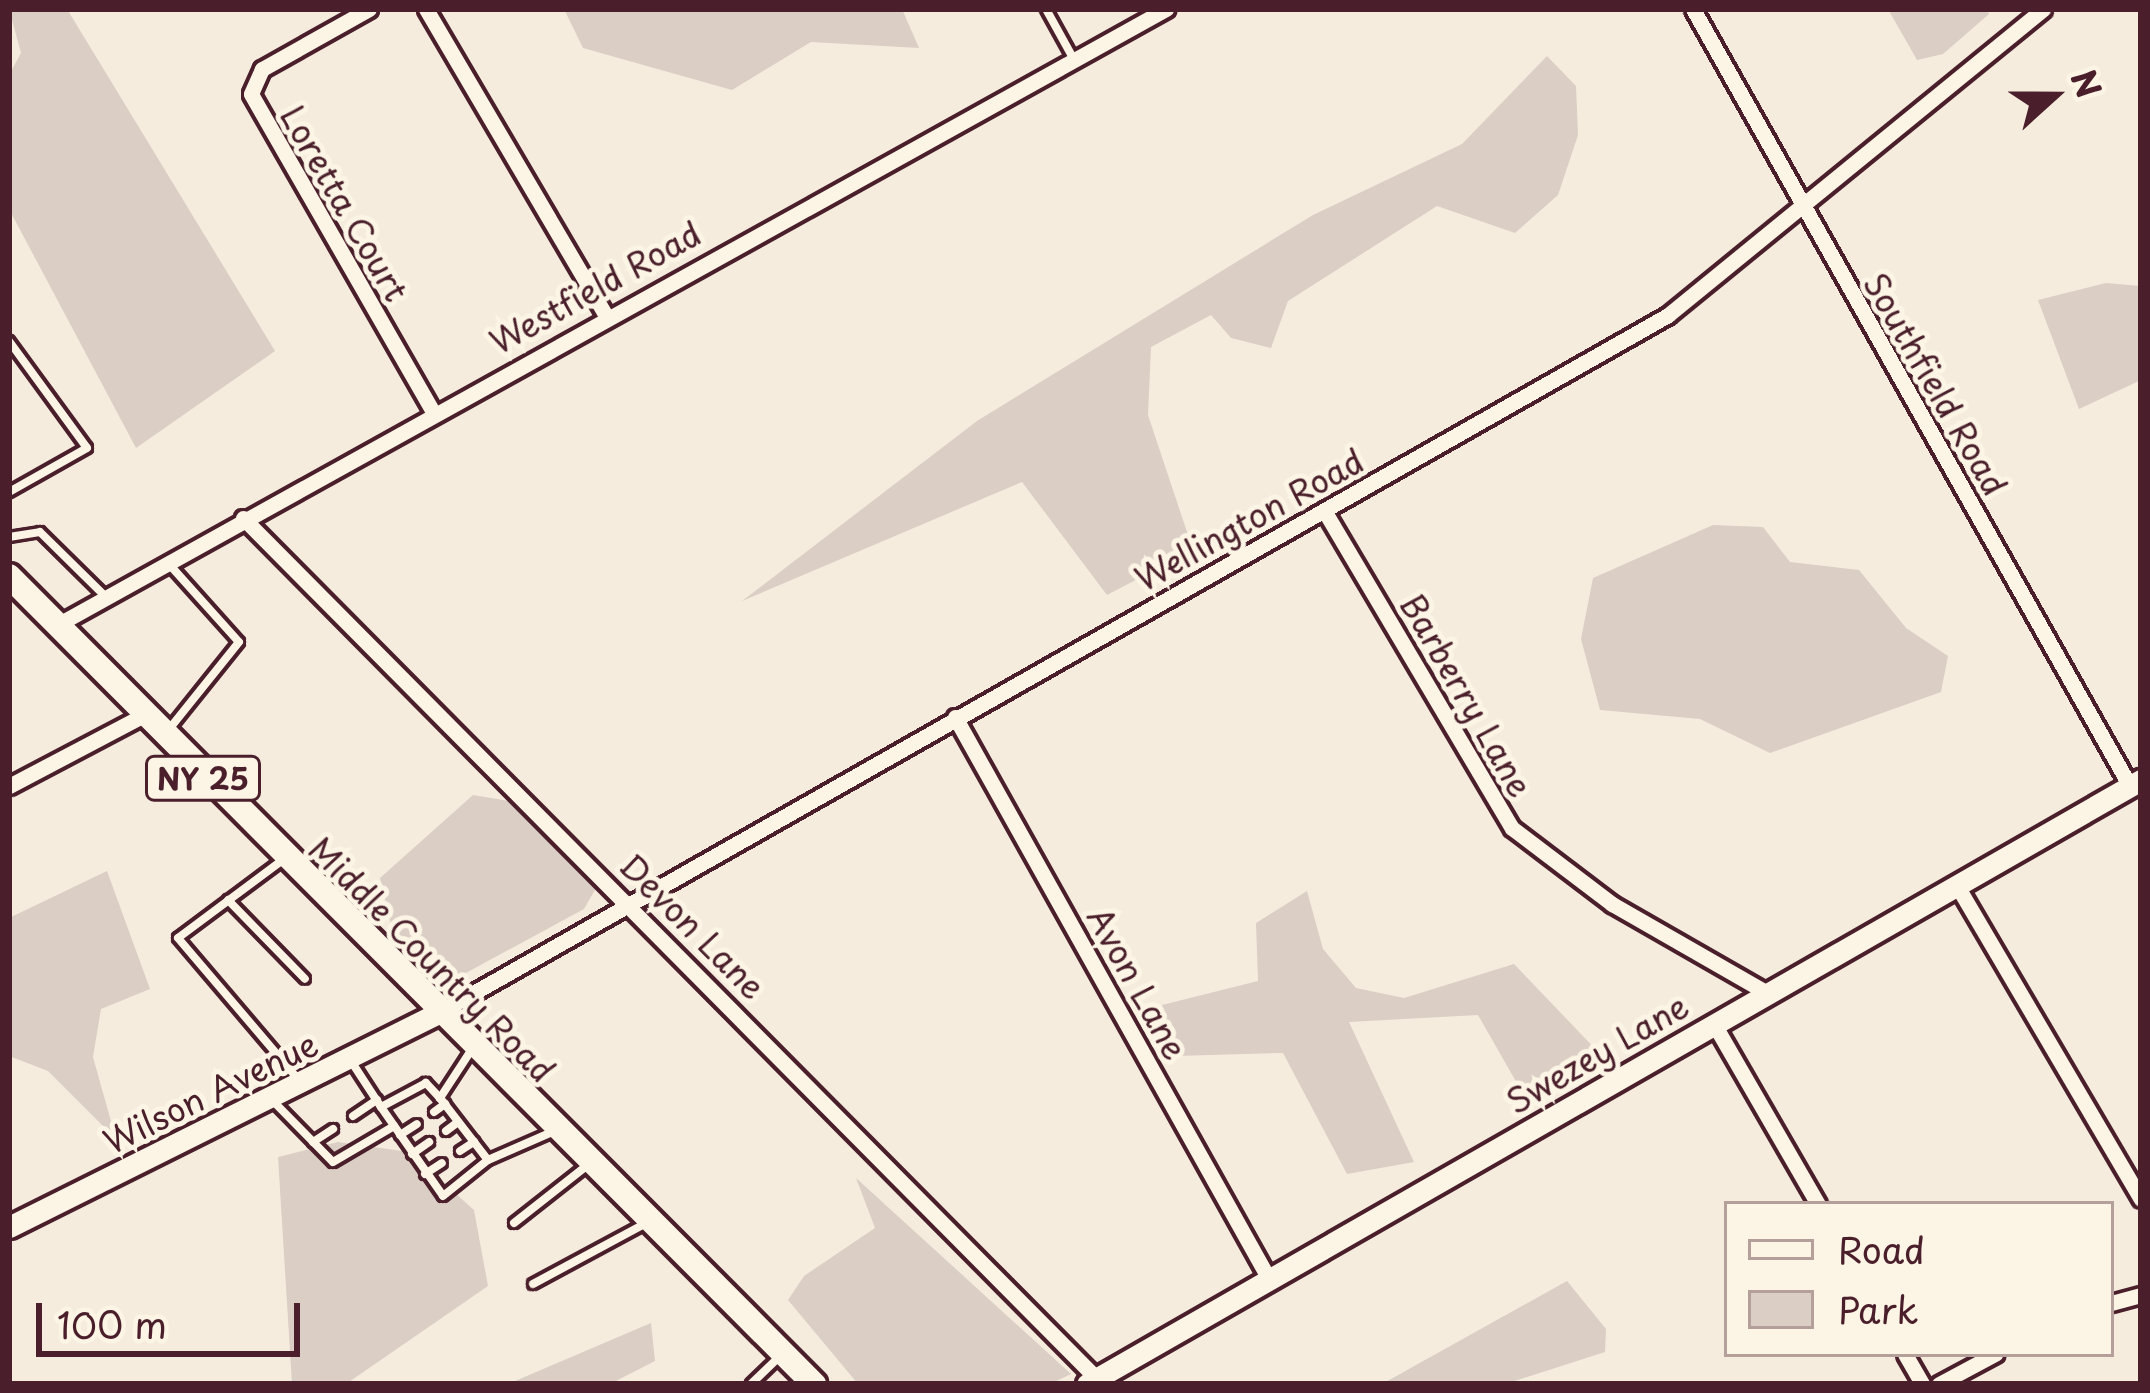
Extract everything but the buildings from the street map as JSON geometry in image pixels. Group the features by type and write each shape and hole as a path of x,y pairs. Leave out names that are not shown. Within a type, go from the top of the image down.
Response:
{"main road":[{"name":"Middle Country Road","path":"9,576 142,716 814,1384"}],"street":[{"name":"Loretta Court","path":"369,9 262,69 251,94 432,410"},
{"path":"426,9 606,316"},
{"name":"Westfield Road","path":"57,626 432,410 1166,9"},
{"name":"Southfield Road","path":"1693,9 1801,208 2135,783"},
{"name":"Wellington Road","path":"438,1013 625,901 1668,315 2043,9"},
{"name":"Barberry Lane","path":"1324,512 1513,828 1612,904 1769,994"},
{"name":"Devon Lane","path":"243,518 625,901 1092,1382"},
{"path":"9,786 142,716"},
{"name":"Avon Lane","path":"955,717 1269,1279"},
{"name":"Swezey Lane","path":"1092,1382 2135,783"},
{"path":"1956,884 2141,1199"},
{"name":"Wilson Avenue","path":"9,1227 272,1100 438,1013"},
{"path":"1714,1024 1816,1201"},
{"path":"1907,1357 1922,1384"},
{"path":"1939,1384 1989,1357"}],"lane":[{"path":"1046,9 1074,60"},
{"path":"9,340 87,448 9,493"},
{"path":"9,537 40,532 106,597"},
{"path":"162,736 239,642 167,562"},
{"path":"285,859 178,938 302,1084"},
{"path":"228,900 305,979"},
{"path":"434,1112 473,1048"},
{"path":"351,1060 443,1196 488,1160 556,1130"},
{"path":"353,1116 426,1083 488,1160"},
{"path":"272,1100 333,1162 394,1126"},
{"path":"446,1131 458,1122"},
{"path":"400,1136 417,1124"},
{"path":"313,1142 333,1129"},
{"path":"412,1154 429,1142"},
{"path":"460,1151 474,1142"},
{"path":"425,1174 442,1162"},
{"path":"514,1223 590,1163"},
{"path":"533,1284 649,1221"},
{"path":"751,1384 783,1353"}],"green space":[{"path":"9,9 67,9 275,351 136,448 9,209 9,75 21,53"},
{"path":"564,9 902,9 919,48 811,42 732,90 583,48"},
{"path":"1888,9 1987,9 1989,14 1943,54 1917,60"},
{"path":"1547,56 1576,86 1578,135 1558,195 1515,233 1437,206 1288,301 1271,348 1231,338 1211,315 1151,347 1148,415 1193,550 1107,595 1022,482 742,601 977,421 1313,215 1462,144"},
{"path":"2106,283 2141,286 2141,380 2079,409 2038,300"},
{"path":"1713,525 1763,527 1790,562 1859,570 1906,628 1948,656 1941,692 1770,753 1700,719 1600,710 1581,639 1593,578"},
{"path":"473,795 509,801 596,888 584,909 453,980 431,977 392,929 380,878"},
{"path":"107,871 150,989 101,1009 93,1057 116,1139 48,1071 9,1056 9,918"},
{"path":"1307,891 1323,949 1356,988 1404,998 1514,964 1603,1057 1522,1092 1478,1015 1349,1022 1414,1162 1347,1174 1283,1053 1176,1056 1162,1005 1258,981 1256,923"},
{"path":"338,1142 409,1152 474,1210 488,1286 346,1384 292,1384 278,1157"},
{"path":"856,1178 1071,1374 1050,1384 858,1384 788,1300 804,1276 875,1228"},
{"path":"1567,1281 1606,1329 1605,1352 1505,1384 1382,1384"},
{"path":"651,1323 655,1361 610,1384 508,1384"}]}
